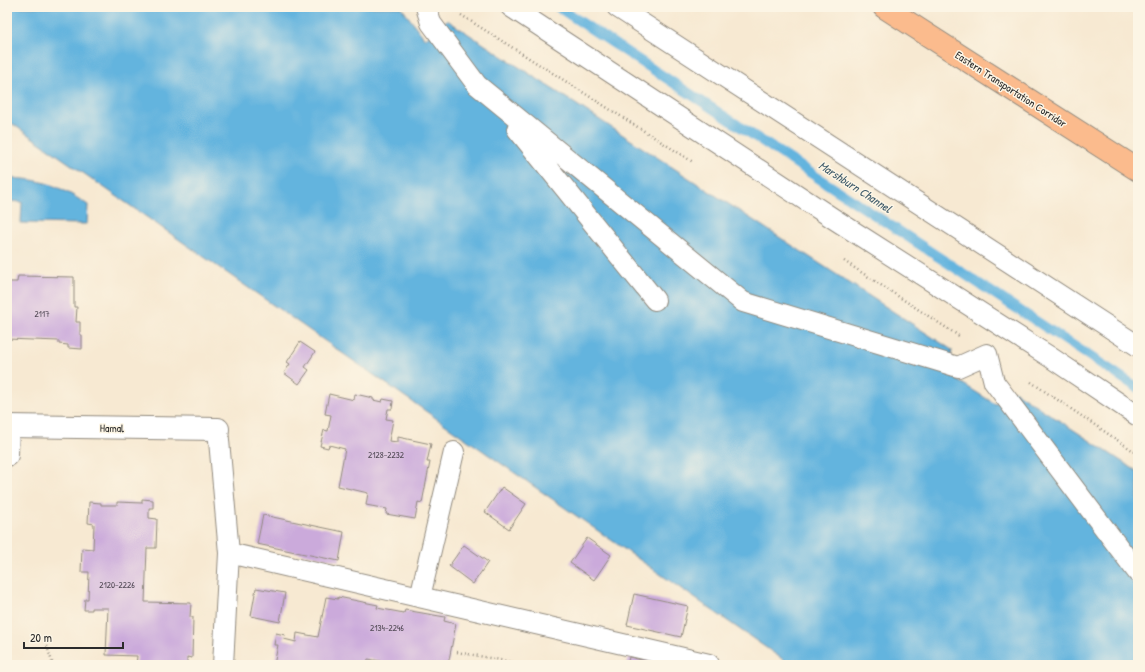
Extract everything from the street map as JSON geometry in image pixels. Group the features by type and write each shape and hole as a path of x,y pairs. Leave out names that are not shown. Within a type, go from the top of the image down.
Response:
{"highway":[{"name":"Eastern Transportation Corridor","path":"884,7 1138,170"}],"street":[{"name":"Hamal","path":"7,426 218,429"},
{"path":"7,426 7,455"}],"lane":[{"path":"426,7 431,23 477,85 743,302 958,366 987,354 994,382 1138,573"},
{"path":"511,7 841,223 1050,357 1138,416"},
{"path":"617,7 1138,346"},
{"path":"490,96 655,300"},
{"path":"218,429 229,553 223,665"},
{"path":"420,597 454,452"},
{"path":"229,553 709,664"}],"path":[{"path":"455,11 696,164"},
{"path":"842,259 987,354"},
{"path":"1028,380 1138,454"},
{"path":"47,646 53,665"},
{"path":"457,652 528,665"}],"water":[{"path":"7,7 401,7 425,39 447,20 952,350 949,375 995,404 1014,391 1138,472 1138,665 791,665 7,120"},
{"path":"7,178 31,180 50,184 68,192 88,205 87,224 21,223 22,202 7,201"}],"building":[{"path":"18,276 74,277 74,307 77,307 76,322 80,322 82,349 68,348 68,345 59,344 59,341 7,339 7,282 17,282"},
{"path":"300,342 315,352 305,367 309,370 299,384 284,373 290,364 287,362"},
{"path":"329,394 354,400 355,394 373,398 373,400 382,402 383,399 393,401 392,409 388,409 386,419 393,420 389,441 398,442 398,437 431,444 427,462 430,462 422,503 418,502 415,519 386,514 387,509 366,505 368,493 338,486 345,449 329,445 328,448 320,446 324,430 328,431 331,415 325,414"},
{"path":"502,487 526,504 509,529 485,512"},
{"path":"142,499 153,500 153,508 149,508 149,518 157,519 156,548 147,548 145,602 191,603 190,617 193,617 192,658 187,657 187,665 136,665 137,656 106,655 108,608 92,608 92,610 84,610 85,599 88,599 89,572 81,572 82,548 93,549 94,524 88,523 89,502 101,503 101,505 117,505 117,502 142,503"},
{"path":"263,515 344,532 339,561 257,544"},
{"path":"587,538 611,555 594,580 570,563"},
{"path":"464,545 488,562 473,584 449,566"},
{"path":"256,588 285,593 280,622 251,616"},
{"path":"634,594 688,606 681,637 627,625"},
{"path":"326,597 338,599 338,597 378,605 377,608 404,613 405,610 445,617 444,621 456,624 448,665 388,665 380,664 380,661 368,659 367,665 274,665 278,645 274,645 276,633 285,635 284,639 296,642 297,633 318,637"},
{"path":"629,657 642,660 643,657 672,665 627,665"}],"waterway":[{"name":"Marshburn Channel","path":"558,7 1138,388"}]}
